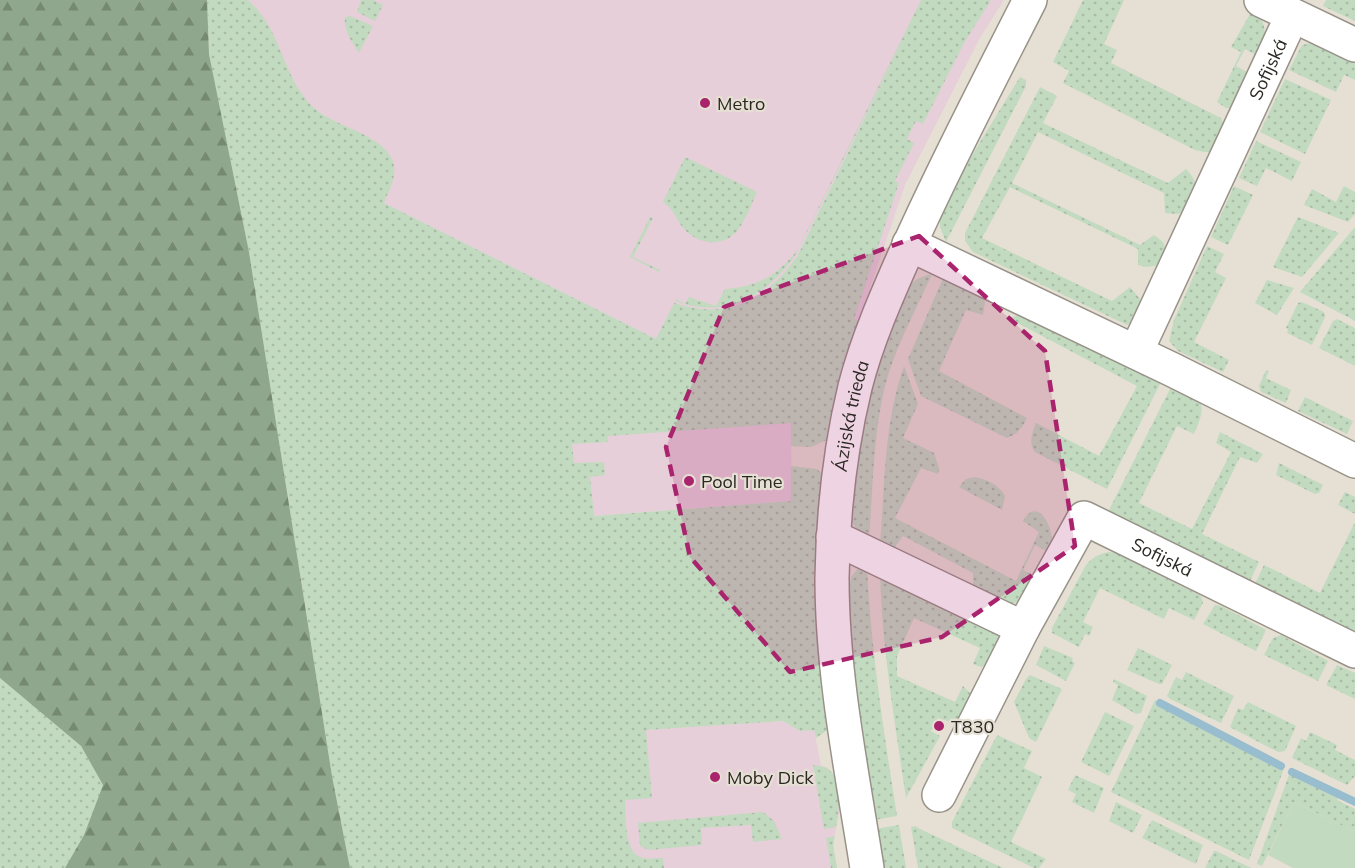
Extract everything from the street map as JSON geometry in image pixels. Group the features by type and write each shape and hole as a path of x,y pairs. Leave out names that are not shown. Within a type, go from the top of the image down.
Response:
{"street":[{"name":"Ázijská trieda","path":"867,868 844,722 835,638 832,580 833,537 841,460 855,387 875,324 930,198 1030,0"},
{"path":"1261,0 1355,45"},
{"name":"Sofijská","path":"1136,352 1292,16"},
{"path":"909,244 1136,352 1355,461"},
{"name":"Sofijská","path":"939,795 1023,628 1084,518 1355,651"},
{"path":"833,537 1023,628"}],"highlighted area":[{"path":"919,236 1045,351 1075,546 942,637 790,672 690,557 666,447 724,307"}],"shaded area":[{"path":"246,0 1004,0 980,38 905,185 841,373 834,419 791,423 792,501 593,516 450,448"},
{"path":"783,721 800,731 814,729 821,766 827,768 836,778 840,806 833,845 837,868 573,868 646,730"}],"green space":[{"path":"0,0 207,0 209,54 249,252 332,776 350,868 65,868 84,835 103,785 81,746 0,678"},
{"path":"207,0 248,0 268,24 292,77 309,103 329,118 365,135 385,150 392,159 394,171 384,203 656,339 674,303 694,308 712,309 729,308 759,295 786,271 798,255 913,20 796,254 785,269 758,292 728,306 711,308 685,304 689,297 716,306 725,289 737,288 766,278 783,266 798,249 921,0 991,0 964,43 923,124 916,121 907,139 914,143 895,181 899,183 854,319 859,321 841,373 831,438 811,447 791,446 791,423 608,436 608,442 572,444 574,463 604,462 605,475 590,477 594,516 791,501 791,466 817,469 825,477 829,729 816,738 814,730 800,731 783,721 646,730 652,798 625,800 628,840 631,848 640,857 663,858 664,868 350,868 332,776 249,252 209,54"},
{"path":"361,0 373,0 383,5 375,21 357,12"},
{"path":"1083,0 1124,0 1104,44 1117,50 1111,63 1221,118 1224,125 1214,152 1195,150 1063,83 1069,71 1053,62"},
{"path":"1326,0 1355,0 1355,21 1323,6"},
{"path":"1253,9 1264,26 1265,37 1262,50 1260,57 1245,49 1236,66 1252,75 1232,108 1226,108 1217,102 1241,52 1231,47"},
{"path":"350,16 373,26 359,53 345,27 345,17"},
{"path":"1315,42 1355,58 1355,80 1344,75 1336,92 1289,70 1302,45"},
{"path":"1020,77 1026,80 1026,86 946,242 940,227 940,215 958,178"},
{"path":"1285,79 1331,100 1305,154 1260,132"},
{"path":"1040,87 1057,96 1043,123 1168,183 1186,169 1194,179 1195,193 1188,209 1178,214 1165,213 1164,193 1038,132 1012,183 1140,245 1154,235 1163,242 1166,250 1159,265 1147,267 1138,265 1138,249 1010,187 982,238 1112,301 1130,287 1141,300 1144,308 1134,322 1127,325 973,252 965,241 965,233"},
{"path":"1256,141 1301,162 1292,181 1266,168 1257,186 1239,178"},
{"path":"685,157 757,192 740,227 726,240 712,242 692,236 663,202"},
{"path":"1234,186 1253,195 1228,245 1211,237"},
{"path":"1344,186 1355,192 1355,214 1348,222 1304,205 1312,189 1336,202"},
{"path":"650,217 653,218 633,257 660,270 659,272 630,257"},
{"path":"1298,217 1339,233 1302,277 1273,267"},
{"path":"1355,227 1355,321 1300,292"},
{"path":"1207,246 1224,254 1215,272 1226,278 1194,342 1229,360 1223,372 1178,351 1169,341 1174,320"},
{"path":"932,274 900,343 885,386 876,442 869,538 854,525 850,505 872,384 882,348 906,290 916,280"},
{"path":"944,276 982,295 985,302 983,315 966,310 939,371 1027,418 1014,435 1007,438 921,396 908,359"},
{"path":"1267,280 1294,288 1277,315 1255,303"},
{"path":"1302,302 1324,312 1325,317 1312,345 1287,333 1286,328 1298,303"},
{"path":"1024,314 1162,380 1107,489 1035,452 1031,442 1032,434 1036,423 1099,456 1137,386 1008,318"},
{"path":"1337,319 1355,328 1355,366 1319,348 1333,321"},
{"path":"904,366 918,404 903,438 934,453 939,468 938,474 921,468 895,518 1016,581 1039,532 1023,521 1028,514 1033,512 1042,514 1051,531 1050,553 1035,545 1023,570 1038,578 1020,601 1009,605 973,591 973,573 903,536 892,551 880,544 889,432 897,388"},
{"path":"1266,370 1269,371 1266,378 1291,390 1286,403 1261,392 1259,386"},
{"path":"1172,385 1200,400 1200,417 1194,434 1177,426 1139,503 1192,529 1231,452 1216,443 1220,432 1263,454 1257,463 1240,457 1202,534 1259,562 1249,583 1108,512"},
{"path":"1305,397 1353,421 1347,434 1298,411"},
{"path":"1279,463 1323,485 1319,493 1315,494 1276,475"},
{"path":"975,477 999,488 1005,496 1002,510 959,487 966,479"},
{"path":"1345,492 1355,497 1355,514 1338,505"},
{"path":"1355,522 1355,635 1254,586 1264,565 1320,593"},
{"path":"1109,552 1116,553 1201,596 1203,603 1194,620 1169,608 1164,619 1100,588 1083,622 1093,627 1089,636 1085,634 1079,647 1052,633 1052,628 1086,565 1096,556"},
{"path":"859,567 867,567 875,661 897,816 874,820 854,688 848,595 851,577"},
{"path":"880,573 998,633 1002,641 988,665 981,667 973,664 980,648 914,618 897,656 897,676 955,702 963,686 970,693 973,701 963,718 957,722 938,718 931,731 940,736 906,798 886,658"},
{"path":"1215,605 1266,630 1256,651 1203,624"},
{"path":"1281,635 1328,661 1318,681 1264,655 1273,638"},
{"path":"1044,646 1073,658 1072,661 1075,663 1066,681 1036,665"},
{"path":"1138,648 1172,665 1162,684 1127,670"},
{"path":"1337,665 1355,673 1355,699 1326,685"},
{"path":"1186,672 1234,696 1221,723 1167,696 1176,677 1182,680"},
{"path":"1030,675 1062,689 1036,742 1029,738 1014,702"},
{"path":"0,678 81,746 103,785 84,835 65,868 0,868"},
{"path":"1114,679 1147,696 1141,713 1136,714 1112,700 1118,685 1113,682"},
{"path":"1155,700 1285,766 1249,860 1111,792"},
{"path":"1248,702 1296,726 1285,751 1278,752 1230,727 1238,708 1243,710"},
{"path":"1105,712 1134,726 1109,776 1081,762"},
{"path":"1310,732 1337,745 1335,750 1355,760 1355,776 1347,785 1292,758 1301,738 1306,741"},
{"path":"997,735 1032,751 1024,768 1042,777 1011,842 1046,859 1039,868 1034,868 952,828 952,822"},
{"path":"813,765 827,768 836,780 839,796 836,827 824,829"},
{"path":"1291,769 1340,793 1337,800 1355,809 1355,832 1294,802 1262,866 1257,864"},
{"path":"1075,775 1104,788 1094,813 1072,802 1076,794 1068,790"},
{"path":"1116,802 1142,815 1133,833 1109,821"},
{"path":"1294,802 1355,832 1355,868 1293,868 1268,855"},
{"path":"763,812 774,821 782,839 753,842 751,825 701,828 702,845 649,850 640,846 638,823"},
{"path":"1152,820 1203,845 1196,864 1142,838"},
{"path":"899,825 906,868 882,868 875,829"},
{"path":"915,826 1003,868 918,868 911,827"},
{"path":"835,836 833,845 837,868 831,868 826,838"},
{"path":"1216,851 1251,868 1205,868"}],"waterway":[{"path":"1160,703 1281,766"},
{"path":"1292,772 1355,802"}],"place":[{"name":"Metro","path":"705,103"},
{"name":"Pool Time","path":"689,481"},
{"name":"T830","path":"939,726"},
{"name":"Moby Dick","path":"715,777"}]}
